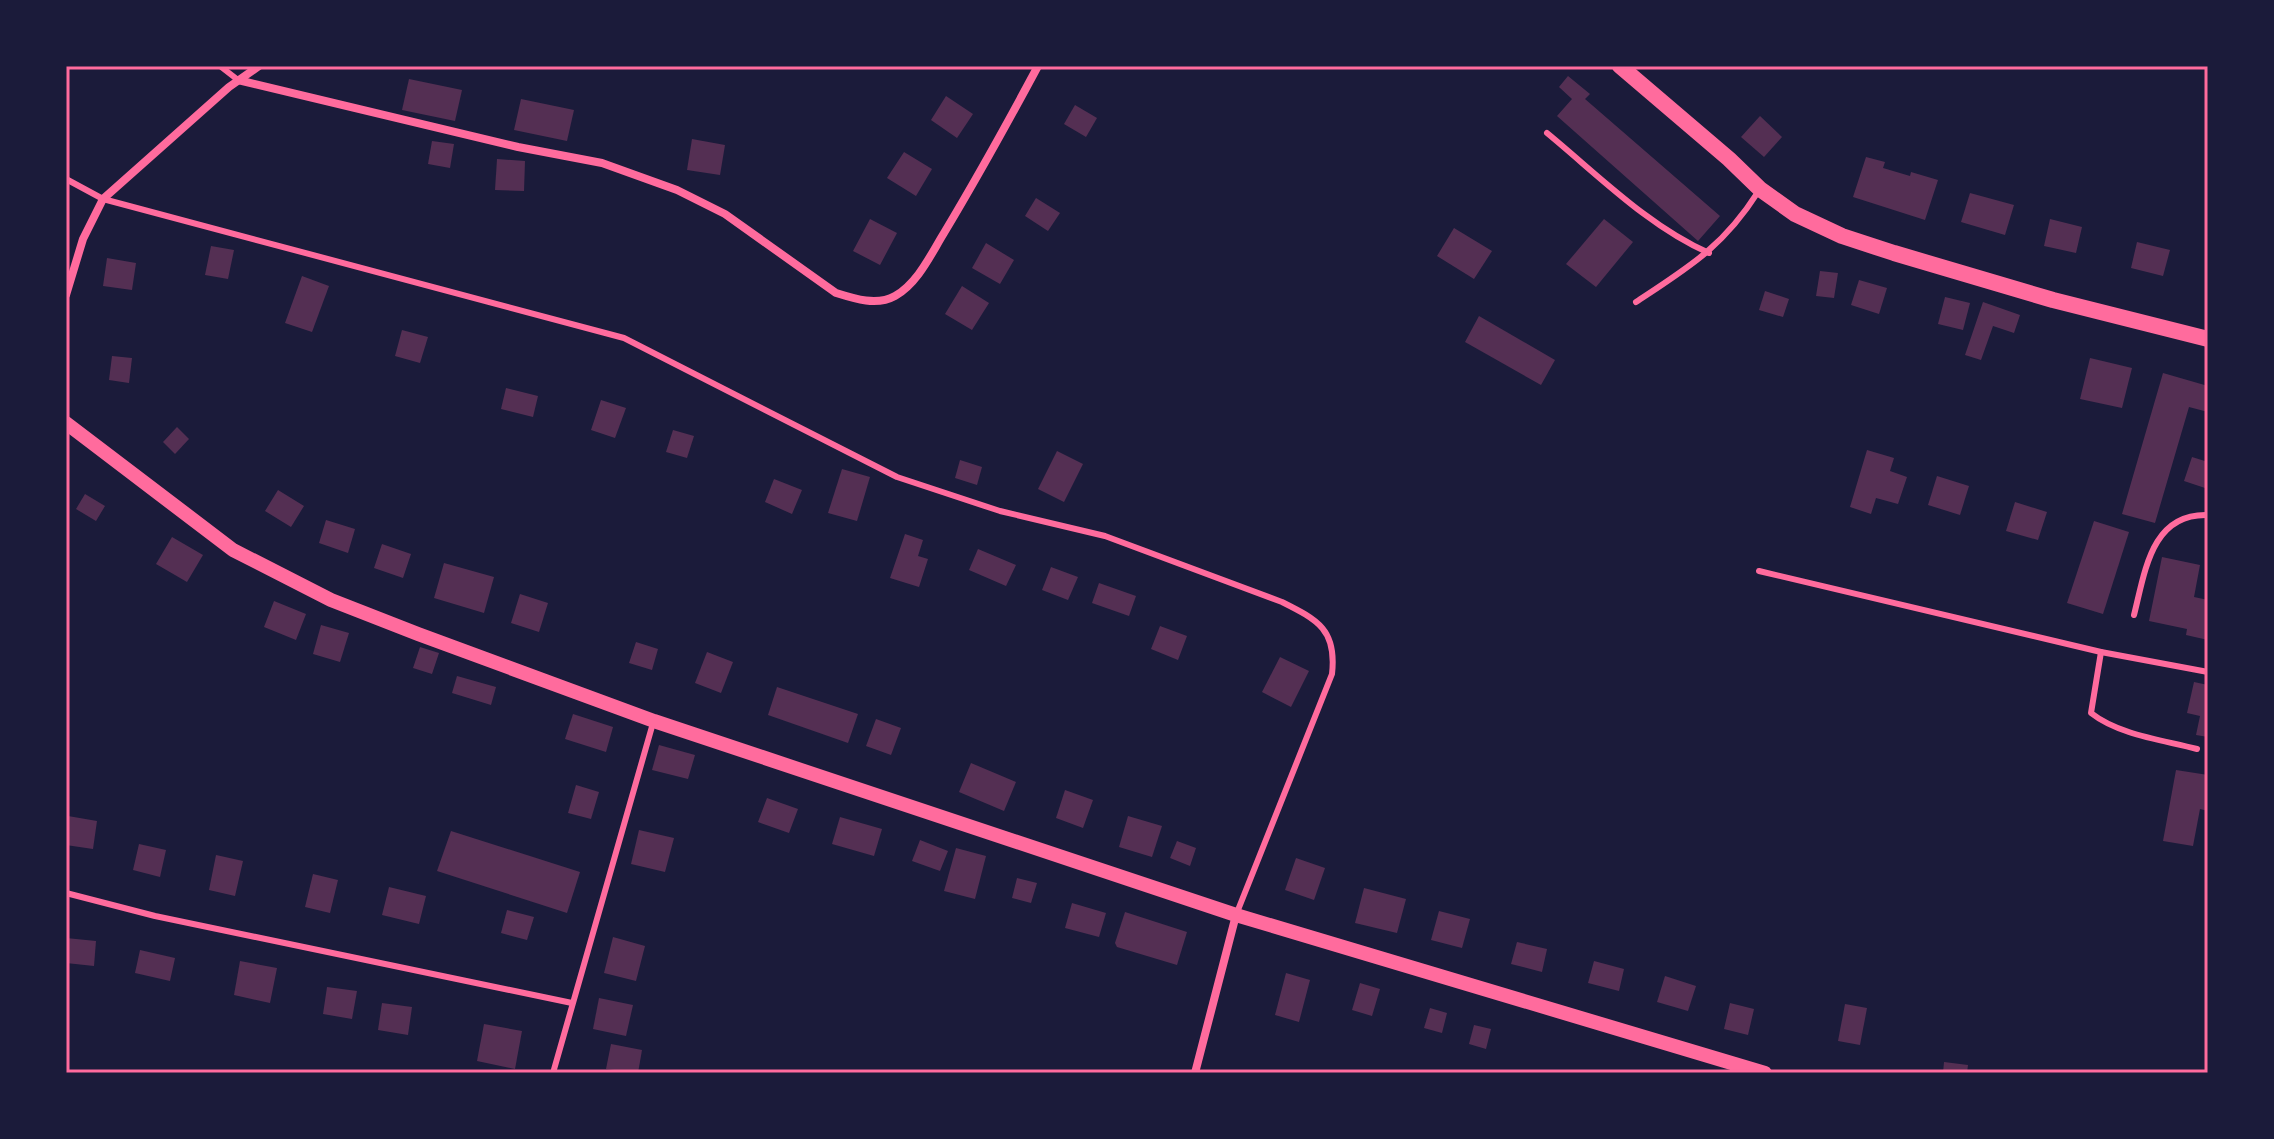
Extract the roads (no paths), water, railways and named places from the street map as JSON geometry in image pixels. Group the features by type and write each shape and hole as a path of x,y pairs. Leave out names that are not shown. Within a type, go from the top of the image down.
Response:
{"main road":[{"path":"1620,66 1760,189 1795,214 1855,240 2053,300 2208,339"}],"street":[{"path":"66,295 83,239 103,199 238,80 259,66"},
{"path":"238,80 617,168 677,190 725,214 836,293 876,301 893,298 908,287 929,257 980,174 1038,66"},
{"path":"66,423 233,550 331,600 389,623 654,721 1236,915 1748,1071 1765,1073"},
{"path":"1195,1073 1236,915"}],"lane":[{"path":"220,66 238,80"},
{"path":"1547,133 1657,223 1681,240 1709,253"},
{"path":"66,179 103,199 624,338 897,477 1000,511 1105,536 1282,602 1309,616 1328,633 1334,656 1332,674 1236,915"},
{"path":"1636,302 1709,253 1740,221 1760,189"},
{"path":"2134,615 2151,550 2159,538 2176,521 2208,515"},
{"path":"1759,571 2101,652 2208,672"},
{"path":"2101,652 2091,713 2100,721 2197,749"},
{"path":"553,1073 654,721"},
{"path":"66,893 155,916 572,1003"}]}
